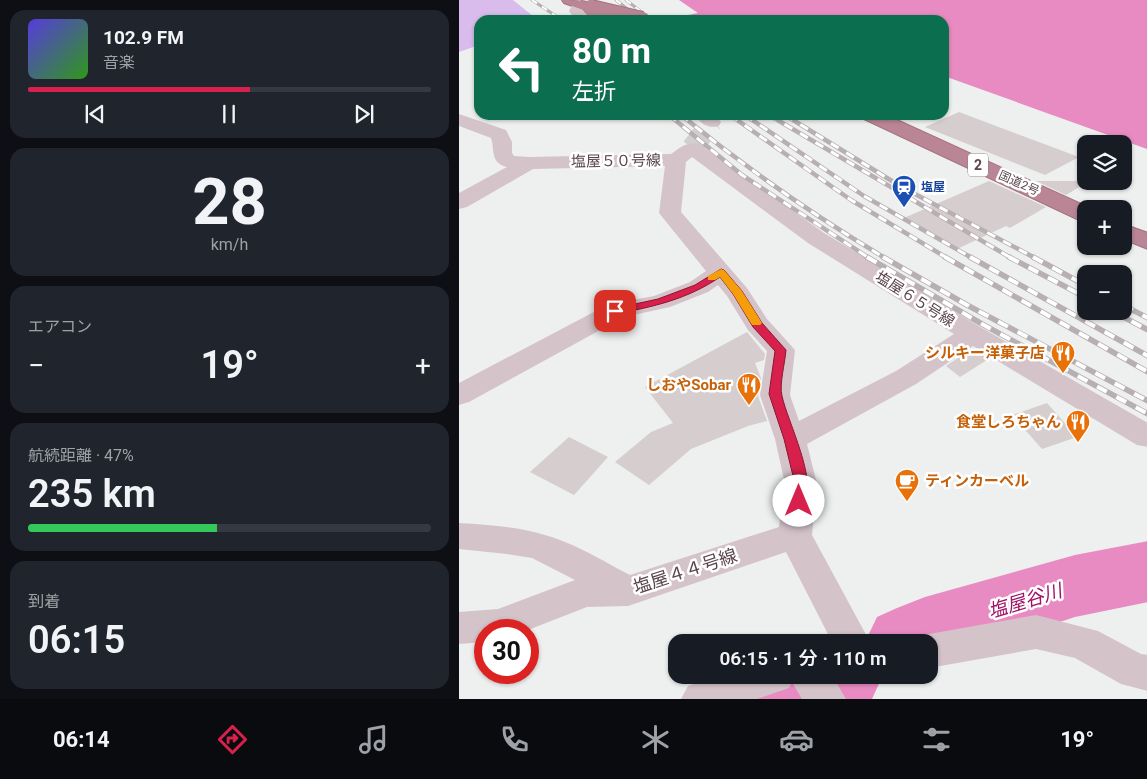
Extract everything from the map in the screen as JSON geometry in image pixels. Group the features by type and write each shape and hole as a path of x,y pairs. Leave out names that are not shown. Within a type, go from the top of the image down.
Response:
{"highway":[{"path":"581,8 617,15"},
{"name":"国道2号","path":"882,120 1077,210"},
{"path":"1132,234 1147,242"}],"street":[{"name":"塩屋５０号線","path":"459,120 499,134 503,142 502,154 508,161 529,164 684,154 670,213 721,272 738,293 757,324 781,350 775,394 790,439 801,484 795,535"},
{"name":"塩屋６５号線","path":"684,154 972,334 1147,437"},
{"path":"459,202 529,164"},
{"path":"459,395 615,311 661,302 699,287 721,272"},
{"path":"790,439 885,391 937,360 972,334"},
{"path":"795,535 847,634"},
{"name":"塩屋４４号線","path":"459,628 499,625 585,592 628,591 795,535"},
{"path":"459,536 504,539 553,551 593,575 628,591"},
{"path":"938,648 1036,632 1084,643 1135,671 1147,673"},
{"path":"702,699 748,684"}],"shaded area":[{"path":"459,0 513,0 532,15 474,15 474,47 459,52"},
{"path":"679,0 1147,0 1147,149 1132,144 1132,135 1108,135 949,78 949,15 688,15 698,13"}],"building":[{"path":"959,112 1077,156 1077,158 1045,175 925,127 941,120 949,120 949,116"},
{"path":"989,181 1046,207 1010,228 1006,226 957,249 904,218"},
{"path":"1036,181 1077,181 1077,188 1066,195"},
{"path":"747,332 765,354 764,360 755,363 761,378 758,396 767,421 748,426 691,449 649,485 615,462 651,432 673,423 645,387"},
{"path":"973,348 990,358 960,377 946,366"},
{"path":"1047,403 1077,437 1042,449 1012,415"},
{"path":"569,437 608,457 574,495 530,472"}],"waterway":[{"name":"塩屋谷川","path":"921,634 1075,586 1148,571"},
{"name":"塩屋谷川","path":"774,699 816,684"}],"tunnel":[{"path":"692,148 712,122"}],"railway":[{"path":"532,0 554,15"},
{"path":"590,0 609,15"},
{"path":"616,0 630,11"},
{"path":"626,0 646,15"},
{"path":"611,8 619,15"},
{"path":"675,120 742,175 869,258"},
{"path":"687,120 780,190 885,258"},
{"path":"737,120 851,200 947,258"},
{"path":"752,120 864,196 972,258"},
{"path":"777,120 1011,258"},
{"path":"793,120 900,186 1035,258"},
{"path":"867,257 982,324 1148,414"},
{"path":"883,257 967,305 1148,401"},
{"path":"945,257 1148,372"},
{"path":"970,257 1148,356"},
{"path":"1009,257 1077,293"},
{"path":"1033,257 1077,281"},
{"path":"1132,310 1148,318"},
{"path":"1129,320 1148,330"}],"slow traffic":[{"path":"711,278 721,272 738,293 756,323"}],"place":[{"name":"塩屋","path":"904,208"},
{"name":"シルキー洋菓子店","path":"1063,374"},
{"name":"しおやSobar","path":"749,406"},
{"name":"食堂しろちゃん","path":"1078,443"},
{"name":"ティンカーベル","path":"907,502"}],"route":[{"path":"615,311 661,302 699,287 721,272 738,293 757,324 781,350 775,394 790,439 801,484 799,501"}]}
